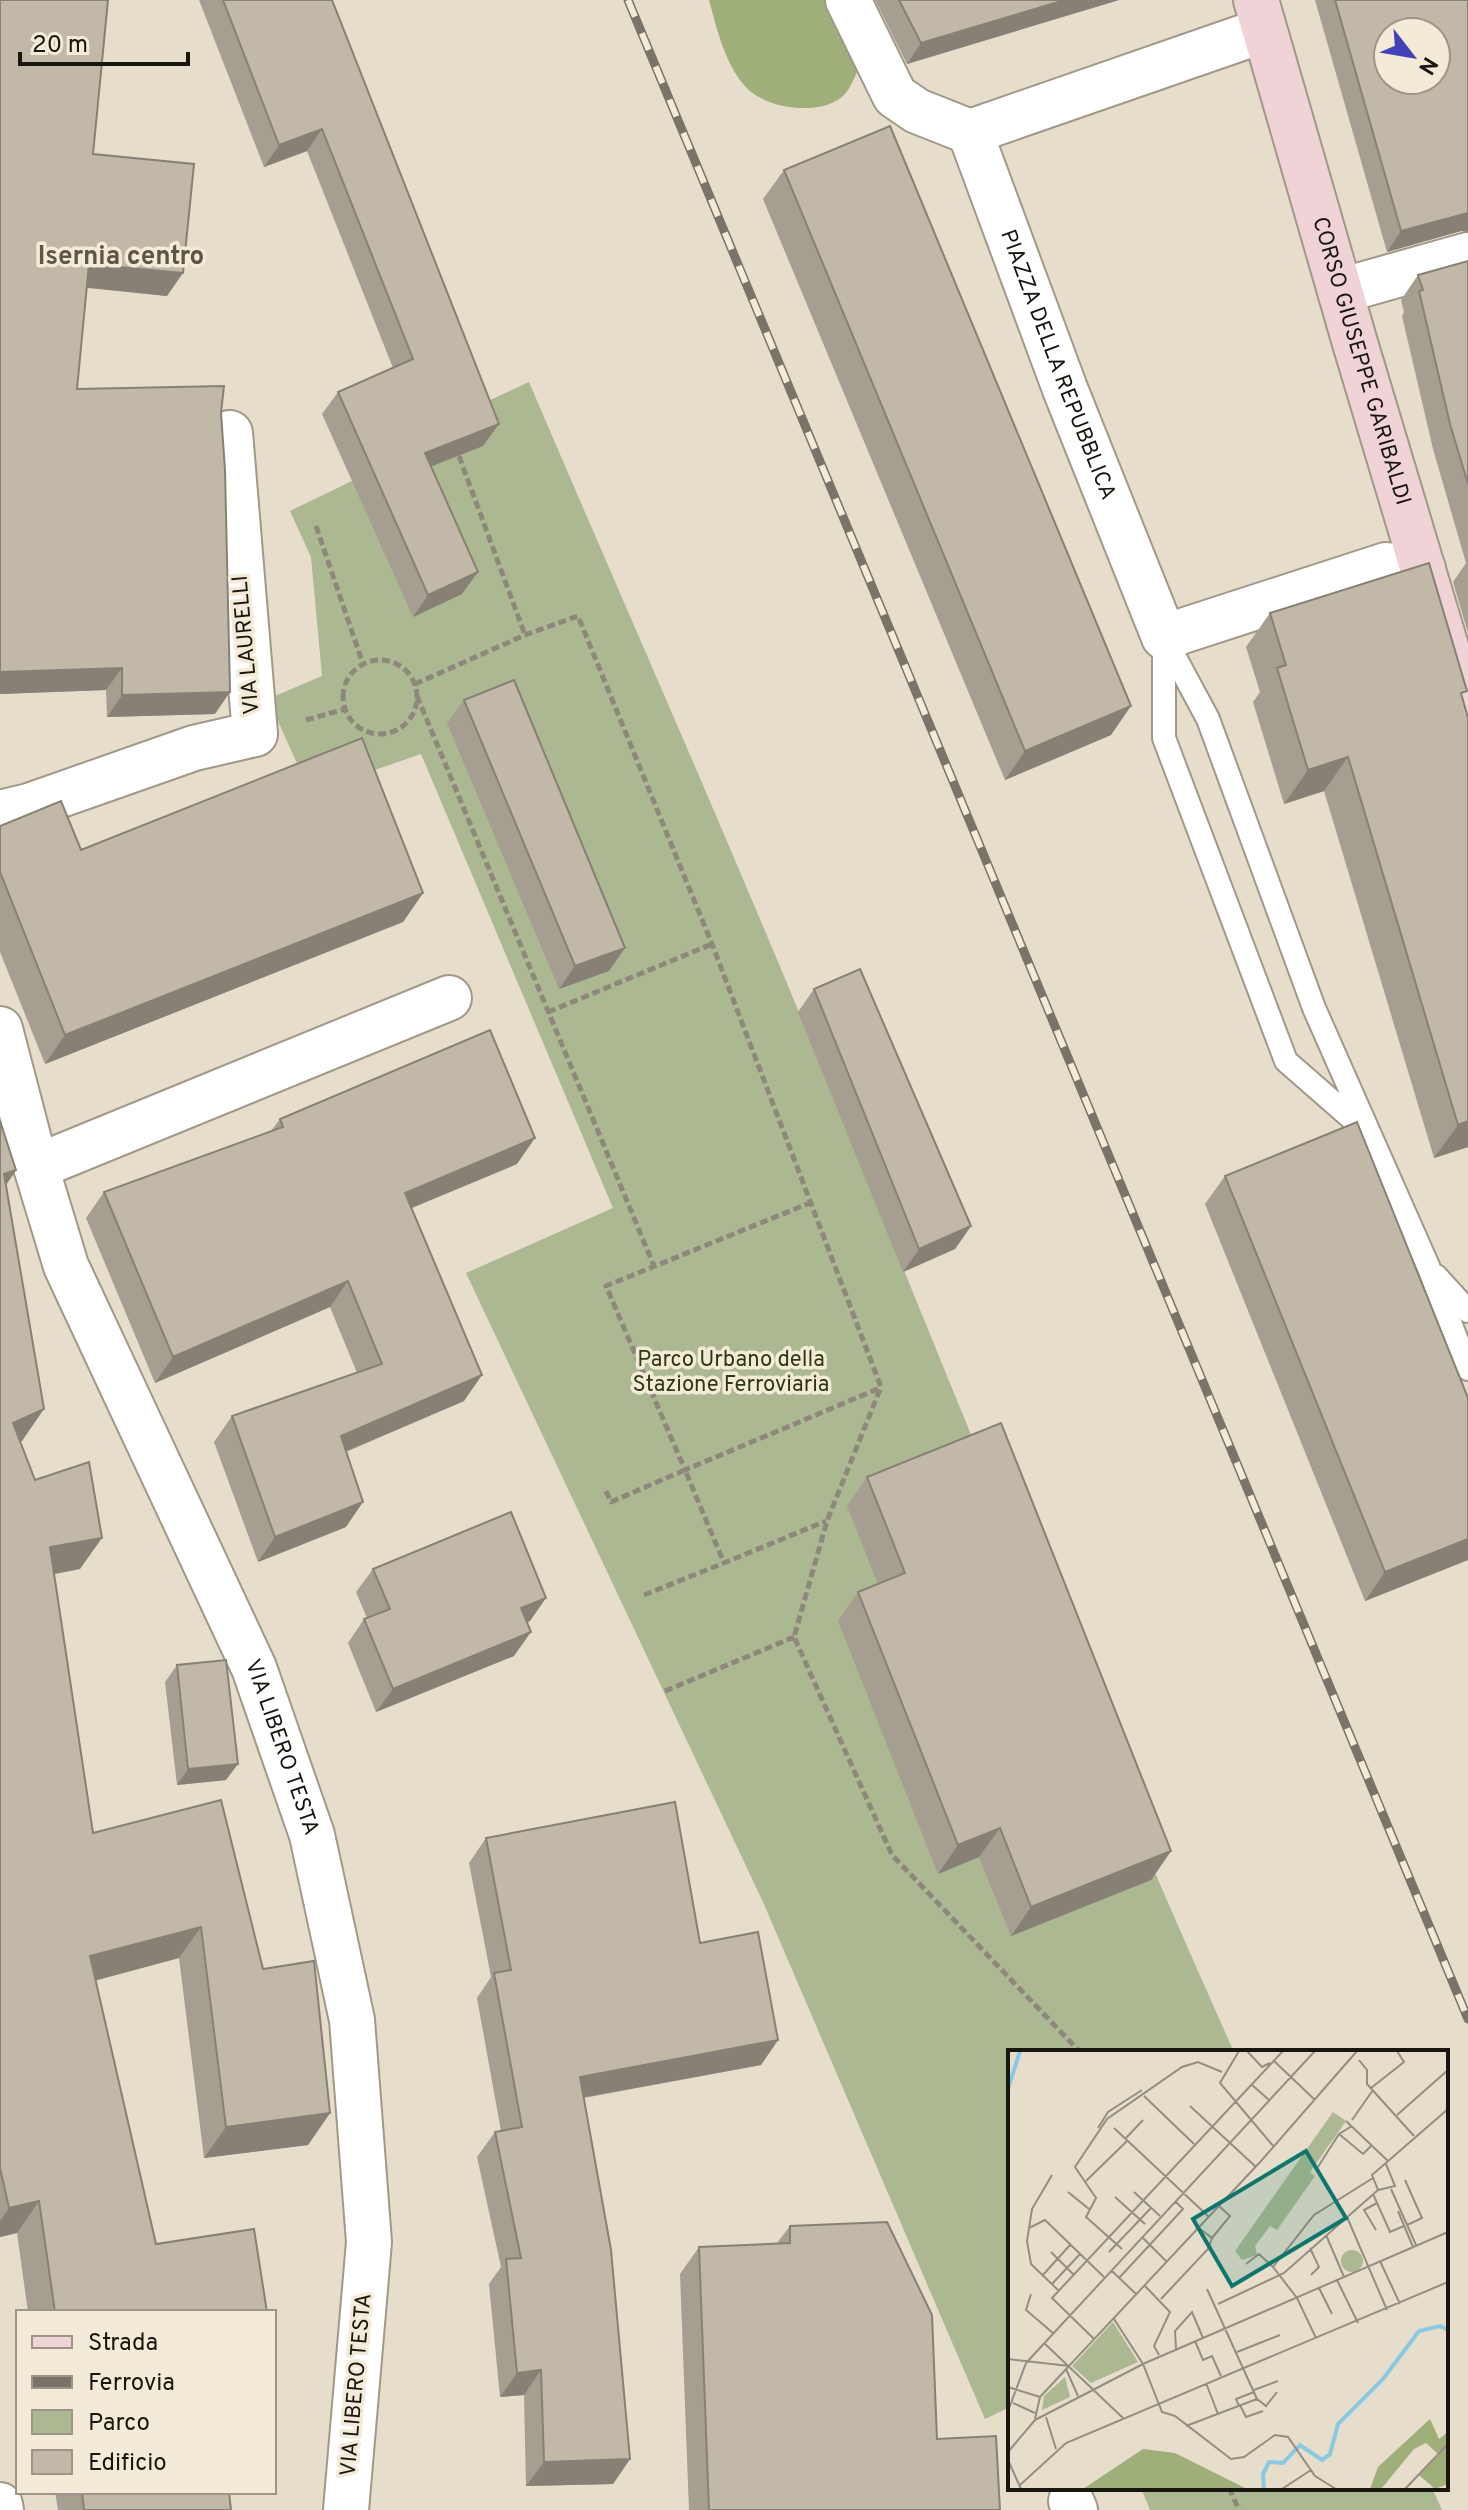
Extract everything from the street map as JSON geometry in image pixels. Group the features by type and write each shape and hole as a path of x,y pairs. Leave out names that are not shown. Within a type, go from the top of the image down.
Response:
{"main road":[{"name":"CORSO GIUSEPPE GARIBALDI","path":"1260,15 1468,720"}],"street":[{"path":"848,0 895,96 917,111 970,132 1260,15"},
{"name":"PIAZZA DELLA REPUBBLICA","path":"970,132 1065,389 1164,637"},
{"path":"1340,291 1468,255"},
{"name":"VIA LAURELLI","path":"0,813 29,806 194,748 255,734 230,433"},
{"path":"1164,637 1386,565 1423,569"},
{"path":"36,1167 449,998"},
{"name":"VIA LIBERO TESTA","path":"0,1029 66,1266 254,1668 312,1835 352,2020 369,2242 346,2510"}],"lane":[{"path":"1164,637 1208,719 1314,1008 1428,1266 1468,1369"},
{"path":"1164,637 1164,738 1286,1061 1371,1136"},
{"path":"1428,1266 1468,1311"}],"path":[{"path":"459,456 525,635"},
{"path":"316,526 363,664"},
{"path":"415,684 525,635 578,616 712,944 881,1387 827,1521 794,1637 892,1855 1078,2050"},
{"path":"417,696 415,709 399,728 378,733 355,725 345,709 343,692 346,681 363,664 387,660 399,665 415,684 417,696 654,1266"},
{"path":"548,1012 712,944"},
{"path":"724,1563 606,1286 812,1202"},
{"path":"606,1491 611,1502 881,1387"},
{"path":"644,1595 827,1521"},
{"path":"665,1691 794,1637"},
{"path":"1230,2490 1239,2510"}],"green space":[{"path":"709,0 830,0 857,72 849,89 835,101 808,108 779,105 753,93 737,76 726,55"},
{"name":"Parco Urbano della Stazione Ferroviaria","path":"529,382 743,878 1071,1676 1233,2050 1008,2050 1008,2408 985,2419 763,1902 466,1273 613,1208 421,754 346,780 305,781 268,699 322,676 311,557 290,511 352,481 396,444"},
{"path":"1142,2490 1433,2490 1442,2510 1150,2510"}],"building":[{"path":"0,0 108,0 93,154 194,164 183,273 89,264 77,389 224,386 221,413 230,692 122,695 122,668 0,672"},
{"path":"223,0 332,0 499,424 425,453 478,572 428,595 338,392 413,359 322,129 279,145"},
{"path":"899,0 1065,0 921,43"},
{"path":"1335,0 1468,0 1468,213 1401,231"},
{"path":"890,126 1131,706 1025,751 784,170"},
{"path":"1468,261 1468,484 1450,424 1418,275"},
{"path":"1429,563 1467,691 1461,693 1468,718 1468,1121 1458,1125 1348,757 1308,770 1277,668 1286,665 1270,613"},
{"path":"514,680 625,948 575,966 464,700"},
{"path":"362,738 423,893 65,1035 0,872 0,826 61,801 81,850"},
{"path":"860,969 971,1226 919,1249 814,989"},
{"path":"490,1030 535,1138 405,1193 482,1375 341,1436 363,1502 275,1537 232,1416 382,1364 348,1281 173,1357 104,1192 283,1127 280,1119"},
{"path":"0,1121 16,1170 4,1174 44,1409 13,1423 35,1480 89,1462 102,1538 50,1547 93,1833 221,1800 263,1969 314,1961 330,2113 226,2127 201,1927 90,1956 156,2244 254,2229 267,2310 55,2310 39,2201 9,2208 0,2168"},
{"path":"1357,1122 1468,1398 1468,1539 1385,1572 1225,1176"},
{"path":"1001,1423 1171,1851 1031,1907 1000,1828 958,1845 858,1592 905,1573 867,1477"},
{"path":"511,1512 546,1598 521,1608 531,1632 393,1689 364,1619 390,1609 373,1569"},
{"path":"226,1660 238,1764 188,1769 177,1665"},
{"path":"675,1802 700,1943 758,1932 778,2040 580,2077 611,2250 630,2459 544,2462 541,2370 517,2373 506,2259 521,2258 495,2132 522,2127 494,1973 511,1970 486,1838"},
{"path":"887,2222 932,2315 937,2439 996,2436 1000,2510 709,2510 699,2247 790,2243 790,2226"},
{"path":"82,2494 229,2494 231,2510 84,2510"}],"railway":[{"path":"628,0 1468,2019"}],"district":[{"name":"Isernia centro","path":"121,257"}]}
